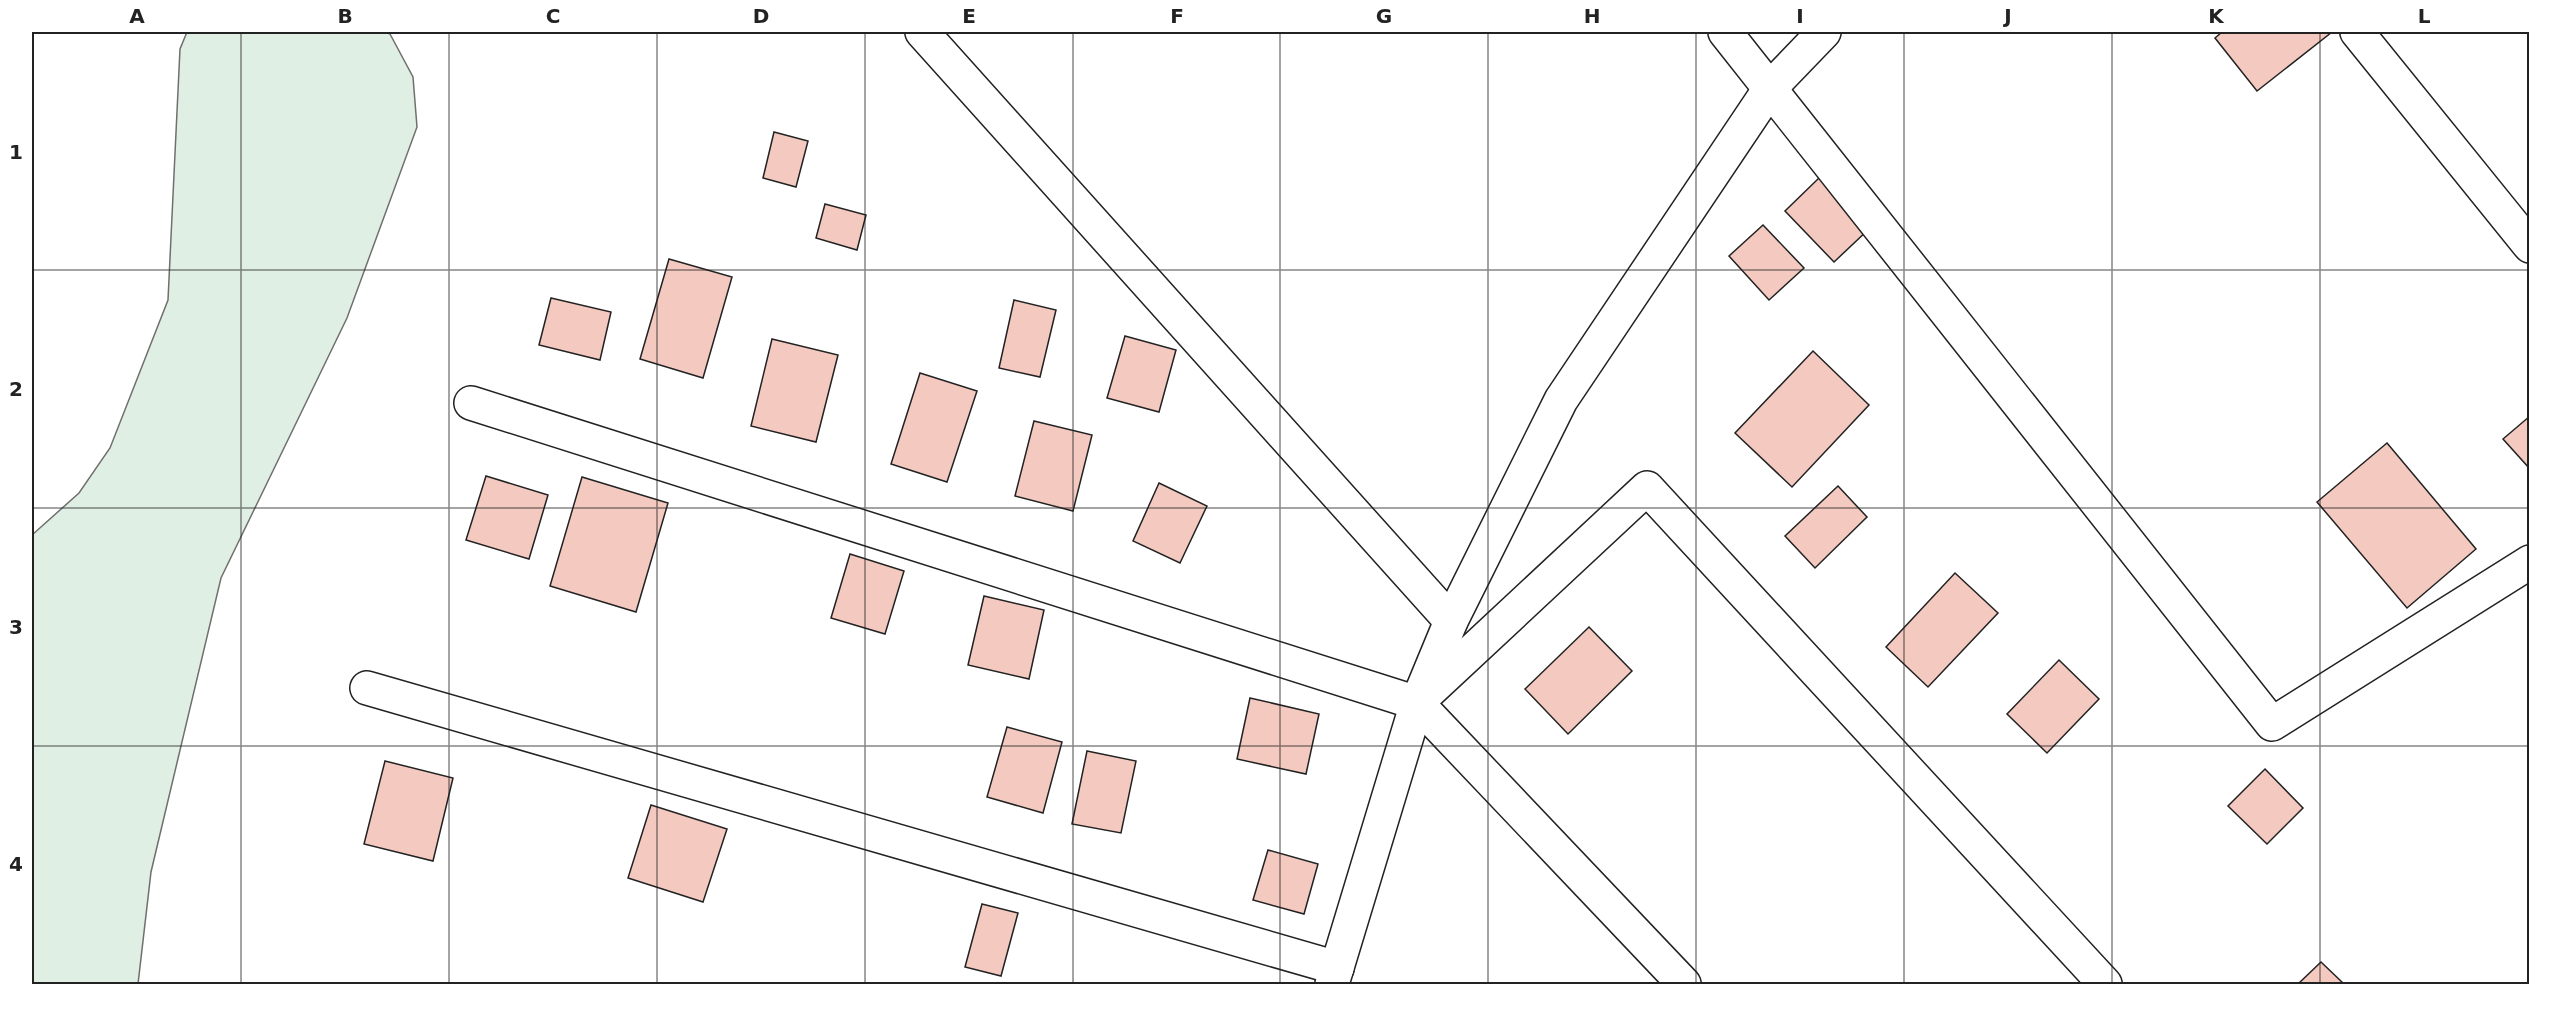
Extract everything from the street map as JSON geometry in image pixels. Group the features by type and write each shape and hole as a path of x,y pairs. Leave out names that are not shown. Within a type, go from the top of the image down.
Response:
{"lane":[{"path":"922,32 1451,621"},
{"path":"1725,32 1771,87 2272,724 2529,562"},
{"path":"367,688 1334,976 1417,702 1451,621 1561,400 1771,87 1824,32"},
{"path":"2357,32 2529,246"},
{"path":"471,403 1417,702 1684,984"},
{"path":"1417,702 1647,488 2105,984"}],"green space":[{"path":"187,32 385,32 390,34 413,77 417,127 347,318 221,578 151,872 138,984 32,984 32,535 79,493 110,448 168,300 180,49"}],"building":[{"path":"2222,32 2332,32 2257,91 2215,38"},
{"path":"774,132 808,141 796,187 763,178"},
{"path":"1820,177 1870,228 1834,262 1785,211"},
{"path":"825,204 866,215 857,250 816,238"},
{"path":"1763,225 1804,268 1769,300 1729,256"},
{"path":"669,259 732,277 703,378 640,359"},
{"path":"551,298 611,312 600,360 539,345"},
{"path":"1014,300 1056,310 1040,377 999,368"},
{"path":"1125,336 1176,350 1159,412 1107,398"},
{"path":"772,339 838,355 816,442 751,426"},
{"path":"1813,351 1869,405 1792,487 1735,433"},
{"path":"920,373 977,391 947,482 891,464"},
{"path":"2530,416 2530,469 2503,439"},
{"path":"1034,421 1092,435 1073,511 1015,496"},
{"path":"2387,443 2476,549 2407,608 2317,502"},
{"path":"486,476 548,495 529,559 466,540"},
{"path":"582,477 668,503 636,612 550,586"},
{"path":"1159,483 1207,506 1180,563 1133,541"},
{"path":"1838,486 1867,517 1815,568 1785,536"},
{"path":"850,554 904,571 885,634 831,618"},
{"path":"1955,573 1998,613 1928,687 1886,647"},
{"path":"984,596 1044,610 1029,679 968,665"},
{"path":"1589,627 1632,671 1568,734 1525,689"},
{"path":"2059,660 2099,699 2047,753 2007,714"},
{"path":"1250,698 1319,714 1306,774 1237,759"},
{"path":"1007,727 1062,742 1043,813 987,797"},
{"path":"1087,751 1136,761 1121,833 1072,824"},
{"path":"385,761 453,778 433,861 364,844"},
{"path":"2265,769 2303,808 2267,844 2228,806"},
{"path":"651,805 727,829 703,902 628,878"},
{"path":"1268,850 1318,864 1304,914 1253,900"},
{"path":"982,904 1018,913 1001,976 965,967"},
{"path":"2321,962 2344,984 2298,984"}]}
